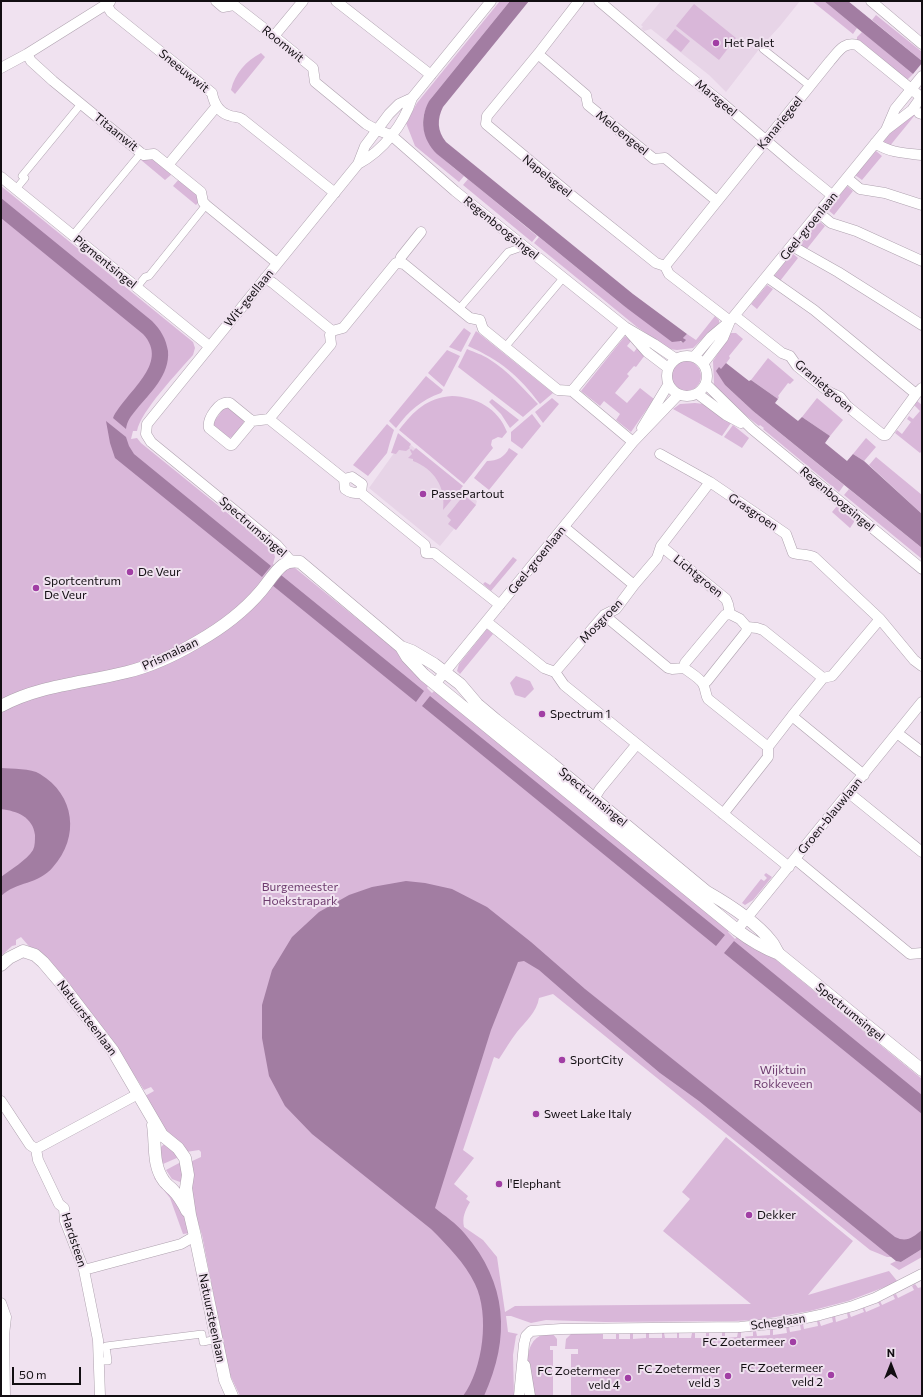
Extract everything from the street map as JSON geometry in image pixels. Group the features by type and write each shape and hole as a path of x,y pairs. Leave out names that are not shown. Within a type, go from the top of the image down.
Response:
{"street":[{"name":"Roomwit","path":"216,1 223,7 234,5 274,36 313,68 315,82 366,124 377,130"},
{"path":"274,36 303,1"},
{"path":"336,1 431,75"},
{"name":"Wit-geellaan","path":"358,164 376,154 406,113 412,98 491,1"},
{"name":"Napelsgeel","path":"579,1 487,116 486,124 553,181 656,263 665,266 669,274 733,318"},
{"name":"Marsgeel","path":"599,1 832,196"},
{"path":"871,1 922,44"},
{"path":"1,68 27,54 109,3"},
{"name":"Sneeuwwit","path":"109,3 111,12 212,93 216,107 231,116 237,116 242,119 335,192"},
{"name":"Kanariegeel","path":"665,266 830,60 846,45 851,43 856,45 911,89"},
{"path":"763,49 810,86"},
{"name":"Titaanwit","path":"27,54 31,61 81,104 141,152 144,154 154,154 201,192 203,202 206,205 277,263"},
{"name":"Meloengeel","path":"538,54 586,95 588,105 654,158 665,158 717,200"},
{"name":"Geel-groenlaan","path":"886,130 895,109 922,76"},
{"name":"Geel-groenlaan","path":"694,357 711,337 733,318 886,130 912,110 921,97 911,89"},
{"name":"Wit-geellaan","path":"146,434 147,424 358,164 365,146 393,109 399,104 412,98"},
{"path":"16,189 25,178 22,176 81,104"},
{"path":"168,165 216,107"},
{"name":"Regenboogsingel","path":"377,130 391,135 455,191 625,327 676,359"},
{"path":"875,143 884,149 893,152 922,155"},
{"path":"73,235 141,152"},
{"name":"Pigmentsingel","path":"1,177 209,346"},
{"path":"847,178 860,189 885,193 922,205"},
{"path":"137,287 145,277 149,276 206,205"},
{"path":"818,213 832,223 856,231 922,261"},
{"path":"399,263 401,257 421,232"},
{"path":"459,309 508,252 524,246"},
{"path":"792,246 838,272 922,325"},
{"path":"332,331 343,328 396,263 404,264 470,318 480,320 483,329 506,346 558,390 572,391 635,439"},
{"path":"506,346 564,277"},
{"path":"767,277 814,310 919,391"},
{"path":"265,278 332,331"},
{"name":"Geel-groenlaan","path":"703,364 723,338 733,318"},
{"name":"Granietgroen","path":"733,318 782,353 790,356 798,366 829,392 840,397 847,406 883,435 886,435 919,391"},
{"path":"572,391 625,327"},
{"name":"Regenboogsingel","path":"625,327 647,352 668,368"},
{"path":"269,419 331,344 330,335 332,331"},
{"path":"685,356 694,357 703,364 707,371 706,384 698,394 688,397 678,395 672,391 668,385 666,373 668,368 676,359 685,356"},
{"name":"Regenboogsingel","path":"706,384 752,429 922,569"},
{"name":"Geel-groenlaan","path":"635,439 668,385"},
{"name":"Regenboogsingel","path":"698,394 726,415 752,429"},
{"name":"Geel-groenlaan","path":"435,684 635,439 678,395"},
{"path":"252,420 232,445 209,428 208,424 209,419 222,404 226,402 230,403 252,420 269,419 344,479 345,489 350,493 361,493 425,545 426,553 434,553 500,605"},
{"name":"Spectrumsingel","path":"146,434 151,442 277,545 287,563 300,562 401,647 407,657 435,684 707,892 725,902 746,918 771,941 779,954"},
{"name":"Grasgroen","path":"660,454 710,482 786,534 793,553 814,557 880,619 914,660 922,666"},
{"path":"564,527 634,585 657,558 661,546 710,482"},
{"name":"Lichtgroen","path":"661,546 726,599 730,614"},
{"name":"Prismalaan","path":"1,706 54,686 127,672 164,660 198,642 220,627 245,607 287,563"},
{"name":"Mosgroen","path":"555,672 604,615 616,609 634,585"},
{"path":"684,668 685,663 725,615 730,614 740,619 747,627 763,630 823,678"},
{"path":"604,615 668,668 684,668 703,683 708,699 768,747"},
{"path":"723,814 768,757 768,747 792,716 823,678 832,676 880,619"},
{"path":"486,622 544,668 555,672 564,685 723,814 792,863 910,954 922,954"},
{"path":"703,683 707,681 746,632 747,627"},
{"name":"Spectrumsingel","path":"401,647 412,651 434,664 460,684 477,704 551,763 591,803 737,930 748,938 779,954 922,1070"},
{"name":"Groen-blauwlaan","path":"737,930 922,702"},
{"path":"792,716 864,774"},
{"path":"897,733 922,752"},
{"path":"591,803 600,789 637,744"},
{"path":"849,793 922,852"},
{"name":"Natuursteenlaan","path":"1,965 9,958 23,951 35,955 43,962 113,1051 162,1135 178,1148 185,1158 188,1175 186,1188 190,1215 225,1380 232,1396"},
{"path":"36,1149 138,1094"},
{"name":"Hardsteen","path":"1,1101 30,1145 36,1149 38,1160 56,1198 59,1204 64,1208 65,1221 84,1270 98,1340 100,1396"},
{"name":"Natuursteenlaan","path":"152,1119 155,1138 155,1157 159,1170 164,1180 182,1200 190,1215"},
{"path":"84,1270 181,1244 195,1236"},
{"name":"Scheglaan","path":"519,1396 526,1336 531,1331 740,1327 803,1320 876,1298 922,1274"},
{"path":"1,1303 6,1317 4,1335 5,1396"},
{"path":"99,1362 108,1361 106,1346 202,1334 203,1342 216,1339"},
{"name":"Scheglaan","path":"523,1353 530,1396"}],"shaded area":[{"path":"510,1 529,1 443,107 439,125 443,138 633,294 687,334 683,338 686,340 683,343 681,341 672,342 624,306 437,154 428,142 425,136 423,122 429,101"},
{"name":"Het Palet","path":"661,1 800,1 760,48 726,92 709,75 651,29 644,31 641,28 643,27 641,25"},
{"path":"824,1 848,1 922,61 922,63 913,74"},
{"path":"1,198 152,321 163,335 168,351 166,368 153,390 131,417 126,429 113,418 143,378 149,367 152,356 150,345 143,334 1,218"},
{"path":"726,363 749,381 751,380 778,399 775,403 798,421 802,417 830,436 825,443 847,461 853,454 864,461 922,514 922,548 753,411 725,385 716,371 719,367 721,369"},
{"path":"106,421 126,437 134,454 271,566 262,577 115,458 110,443"},
{"name":"PassePartout","path":"404,439 477,501 476,505 456,530 454,529 440,546 369,488"},
{"path":"281,575 424,691 416,702 272,585"},
{"path":"430,696 725,935 716,946 422,706"},
{"path":"1,768 21,769 36,772 52,783 61,793 67,805 70,817 70,830 62,855 47,873 7,891 1,896 1,877 30,854 34,847 35,835 34,829 28,819 13,811 1,809"},
{"path":"406,881 425,883 452,889 487,907 531,942 585,989 895,1237 899,1239 910,1238 922,1230 922,1249 901,1262 896,1261 699,1101 660,1073 539,970 524,961 518,962 491,1030 435,1208 462,1230 479,1253 497,1291 500,1311 501,1332 498,1353 493,1374 484,1396 463,1396 470,1385 480,1357 482,1342 483,1326 480,1297 471,1276 455,1255 431,1229 312,1134 285,1106 269,1076 262,1038 262,1005 272,970 292,937 319,912 349,895 372,887"},
{"path":"734,941 922,1095 922,1114 724,953"}],"green space":[{"path":"500,1 510,1 429,101 423,116 423,128 436,152 464,176 459,182 415,146 406,123 417,103"},
{"path":"812,1 824,1 857,28 853,34"},
{"path":"694,4 736,38 719,60 676,26"},
{"path":"876,15 922,52 922,61 872,20"},
{"path":"675,29 690,41 681,52 666,40"},
{"path":"862,32 913,74 906,81 857,41 857,37"},
{"path":"261,53 265,57 235,94 231,90 238,73 246,64"},
{"path":"913,113 915,115 889,147 883,142 893,130"},
{"path":"876,151 882,156 862,180 855,175"},
{"path":"143,158 152,158 172,174 165,180 141,160"},
{"path":"179,179 198,195 198,203 196,205 173,186"},
{"path":"468,179 537,236 532,242 463,185"},
{"name":"Burgemeester Hoekstrapark","path":"1,186 193,342 195,348 193,355 152,403 145,413 137,431 133,431 131,439 137,438 141,443 273,550 275,557 273,564 283,572 285,569 292,567 295,568 398,652 429,684 427,688 432,693 435,690 729,930 728,932 735,939 737,937 752,948 775,959 922,1079 922,1230 896,1257 887,1257 870,1250 553,994 539,998 536,1008 514,1035 499,1059 494,1057 463,1150 474,1158 454,1184 468,1196 466,1199 470,1202 464,1214 464,1227 483,1240 497,1257 505,1312 515,1306 751,1304 663,1231 690,1199 682,1192 726,1137 853,1241 808,1295 889,1271 898,1282 848,1301 810,1311 758,1320 605,1322 546,1320 531,1323 511,1316 506,1316 508,1332 518,1334 516,1336 513,1355 514,1396 240,1396 230,1375 202,1235 191,1202 190,1162 201,1157 201,1152 199,1150 186,1152 168,1136 145,1096 154,1091 151,1087 144,1090 115,1046 21,937 16,940 16,945 12,946 1,956"},
{"path":"847,186 853,191 834,215 828,210"},
{"path":"819,221 825,226 806,250 800,245"},
{"path":"539,237 624,306 683,343 685,340 683,338 687,334 696,340 715,316 719,320 719,323 693,348 677,350 669,349 637,327 534,243"},
{"path":"792,253 798,258 780,281 774,276"},
{"path":"767,285 773,289 757,309 751,304"},
{"path":"464,328 471,333 461,352 449,347"},
{"path":"476,331 553,393 540,404 524,385 508,370 490,357 468,346"},
{"path":"731,333 736,333 743,339 729,356 730,358 719,373 725,385 753,411 844,485 839,492 763,429 764,428 760,425 759,426 744,414 716,388 714,384 713,361"},
{"path":"625,336 631,341 627,346 634,352 637,348 645,355 636,367 634,366 627,374 629,376 615,393 627,403 640,388 654,399 631,432 616,420 620,414 604,401 600,406 581,391"},
{"path":"467,349 487,358 503,369 538,404 523,417 458,367"},
{"path":"447,350 460,356 444,387 428,373"},
{"path":"768,358 794,380 790,384 788,383 778,396 778,399 751,380"},
{"path":"686,361 697,365 701,376 697,387 686,391 675,387 671,376 675,365"},
{"path":"426,376 443,390 441,393 427,399 416,407 396,428 389,421"},
{"path":"452,396 469,399 485,405 498,416 507,432 502,438 498,437 492,440 491,445 493,448 464,484 399,430 421,407 435,399"},
{"path":"552,398 559,404 543,423 535,412"},
{"path":"817,398 843,420 830,436 802,417"},
{"path":"492,399 519,420 510,428 501,414 489,402"},
{"path":"917,401 922,405 922,451 920,453 895,433 897,430 902,434 911,422 907,419 909,416 913,419 920,411 914,405"},
{"path":"680,404 704,404 731,423 722,436 673,409"},
{"path":"228,407 244,421 238,432 229,438 214,427 213,423 224,408"},
{"path":"532,414 541,426 522,449 511,441 511,432"},
{"path":"387,424 394,430 387,453 368,476 353,465"},
{"path":"733,425 749,438 742,448 724,437"},
{"path":"398,433 411,444 409,447 410,448 406,451 399,450 396,454 391,453"},
{"path":"866,438 876,447 864,461 853,454"},
{"path":"416,448 463,486 443,510 443,494 433,474 420,464 413,461 413,459 408,458 412,454 410,450 411,449 413,451"},
{"path":"509,448 518,454 489,490 474,478 487,461 500,458"},
{"path":"876,457 922,495 922,514 869,465"},
{"path":"849,489 922,548 922,559 844,495"},
{"path":"464,495 476,505 456,530 448,524 451,520 447,516"},
{"path":"837,506 854,519 854,522 850,528 832,512"},
{"path":"513,557 517,560 491,591 483,584 485,582 490,585"},
{"path":"487,629 493,634 460,674 457,671 459,664"},
{"path":"516,676 530,681 534,689 525,698 515,695 510,683"},
{"path":"766,873 772,877 753,900 745,905 742,903 761,879 764,881 767,878 764,875"},
{"path":"163,1145 169,1145 179,1157 163,1164 160,1148"},
{"path":"181,1162 183,1179 180,1182 172,1179 166,1170"},
{"path":"157,1176 183,1210 190,1233 183,1234 170,1198 154,1178"},
{"path":"922,1249 922,1257 899,1270 890,1264 896,1261 901,1262"},
{"name":"FC Zoetermeer","path":"915,1284 918,1288 922,1287 922,1396 571,1396 571,1354 578,1354 578,1349 565,1349 566,1339 571,1334 603,1334 603,1339 616,1339 616,1334 619,1334 619,1339 630,1339 630,1333 633,1333 633,1339 646,1338 646,1333 649,1333 649,1338 662,1338 662,1333 664,1333 665,1338 677,1338 677,1333 679,1333 679,1338 691,1338 692,1333 695,1333 695,1338 706,1338 706,1333 709,1332 709,1338 722,1338 722,1332 725,1332 725,1338 737,1337 738,1332 741,1332 741,1337 753,1336 753,1331 756,1331 757,1336 770,1335 770,1330 773,1329 773,1335 787,1333 786,1327 789,1327 790,1332 801,1330 800,1325 803,1324 804,1329 818,1326 817,1321 819,1320 821,1326 833,1322 832,1317 835,1316 836,1322 848,1318 847,1313 849,1312 851,1317 864,1312 862,1307 864,1307 866,1312 880,1306 878,1302 880,1301 882,1305 895,1299 893,1295 896,1294 898,1298 914,1290 912,1286"},
{"path":"544,1334 553,1334 557,1339 557,1346 550,1346 550,1350 553,1350 553,1396 532,1396 528,1370 529,1352 531,1344 536,1338"}],"place":[{"name":"Het Palet","path":"716,43"},
{"name":"PassePartout","path":"423,494"},
{"name":"De Veur","path":"130,572"},
{"name":"Sportcentrum De Veur","path":"36,588"},
{"name":"Spectrum 1","path":"542,714"},
{"name":"SportCity","path":"562,1060"},
{"name":"Sweet Lake Italy","path":"536,1114"},
{"name":"l'Elephant","path":"499,1184"},
{"name":"Dekker","path":"749,1215"},
{"name":"FC Zoetermeer","path":"793,1342"},
{"name":"FC Zoetermeer veld 2","path":"831,1375"},
{"name":"FC Zoetermeer veld 3","path":"728,1376"},
{"name":"FC Zoetermeer veld 4","path":"628,1378"}],"park label":[{"name":"Wijktuin Rokkeveen","path":"783,1077"}]}
